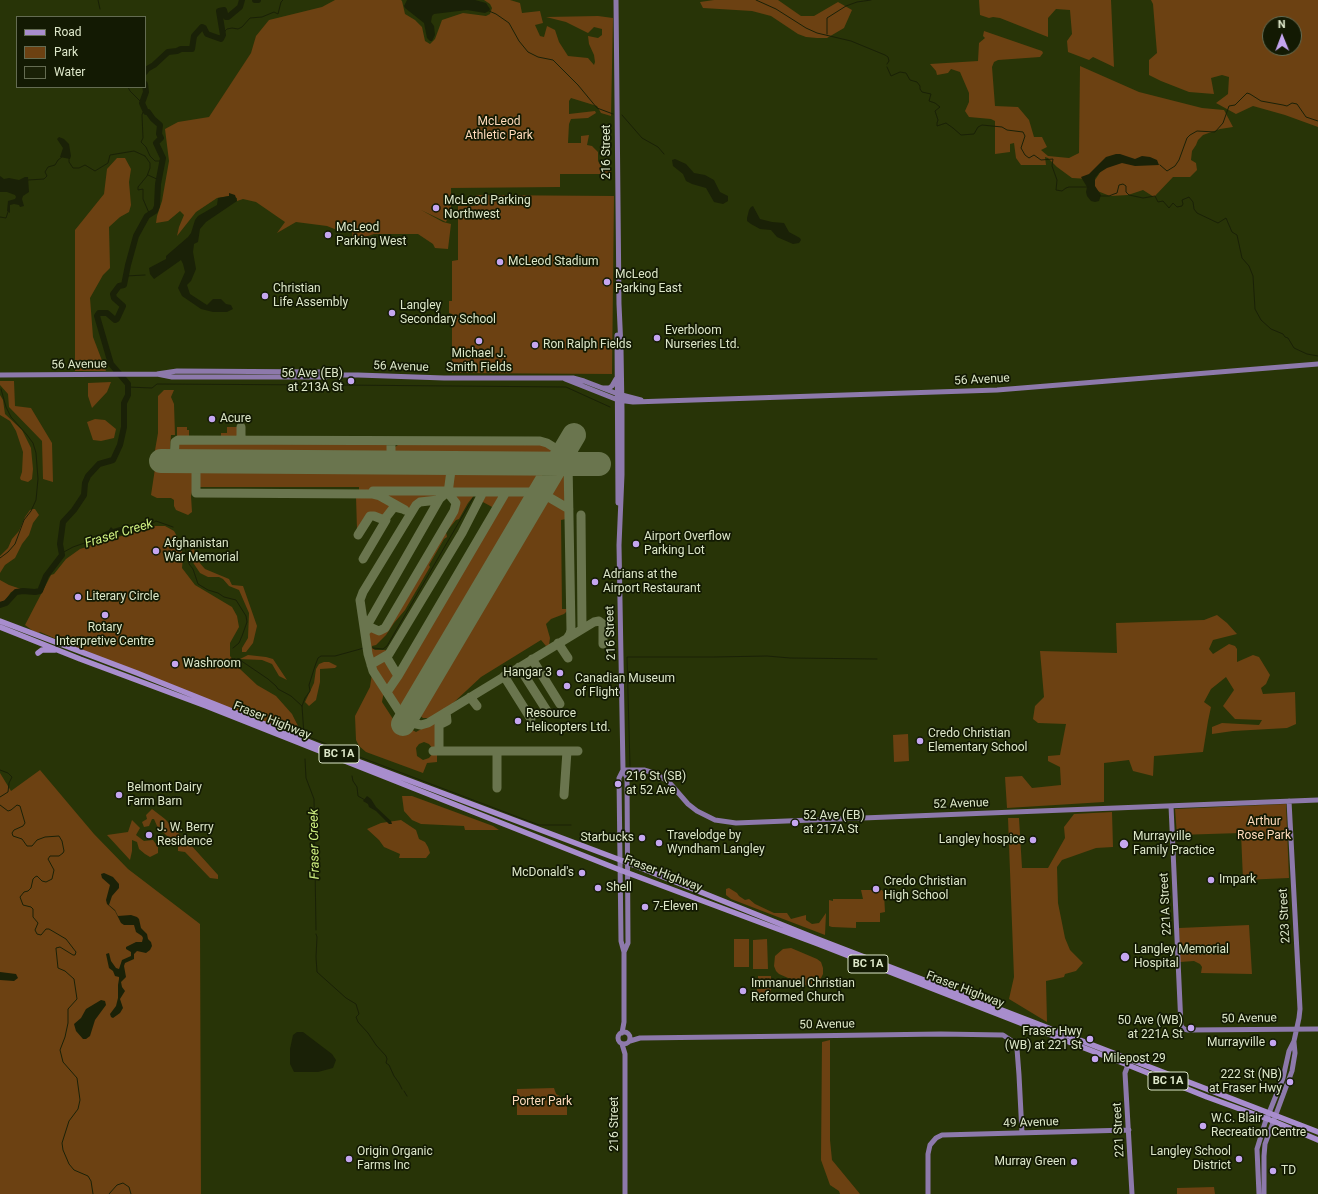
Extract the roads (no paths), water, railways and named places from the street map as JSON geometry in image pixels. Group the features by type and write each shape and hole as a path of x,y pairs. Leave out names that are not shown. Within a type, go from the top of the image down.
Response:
{"main road":[{"name":"216 Street","path":"616,0 619,304 618,372 620,398"},
{"name":"216 Street","path":"619,304 622,348 618,496 623,770 620,778 620,870 621,942 624,952 624,1022 627,1039 625,1054 625,1194"},
{"name":"56 Avenue","path":"565,379 620,398 646,401 997,390 1318,364"},
{"name":"56 Avenue","path":"0,375 130,375 157,374 178,371 325,372 332,375"},
{"path":"216,377 219,372"},
{"path":"600,387 607,388 612,386 616,382 618,372"},
{"name":"56 Avenue","path":"157,374 169,376 216,377 325,377 332,375 444,378 573,378 600,387 620,398"},
{"name":"Fraser Highway","path":"0,622 144,676 352,759 627,862 815,938 1271,1117 1318,1140"},
{"name":"Fraser Highway","path":"0,627 191,700 627,873 825,947 1207,1097 1318,1132"},
{"path":"38,653 42,650 57,650"},
{"name":"216 Street","path":"623,770 627,778 628,943 624,952"},
{"name":"52 Avenue","path":"623,770 644,770 654,772 668,781 694,809 708,817 726,822 1318,800"},
{"name":"223 Street","path":"1271,1117 1292,1070 1295,1053 1294,1041 1300,1010 1289,801"},
{"name":"221A Street","path":"1171,806 1181,1026"},
{"name":"216 Street","path":"624,1022 622,1033 618,1038 619,1042 627,1039"},
{"name":"50 Avenue","path":"1181,1026 1188,1030 1318,1029"},
{"path":"622,1033 627,1039"},
{"name":"50 Avenue","path":"627,1039 957,1034 1003,1035 1012,1041 1017,1049 1022,1133"},
{"name":"221 Street","path":"1128,1065 1126,1073 1132,1194"},
{"path":"1259,1194 1257,1149 1271,1117"},
{"path":"1264,1194 1264,1150 1271,1117"},
{"name":"49 Avenue","path":"928,1194 928,1154 930,1145 936,1138 942,1135 1129,1130"}],"water":[{"path":"407,0 475,0 486,3 490,9 485,13 467,10 434,14 431,22 434,26 435,35 432,41 430,41 427,38 424,23 405,8 404,6"},
{"path":"59,137 64,139 69,144 70,159 60,157 63,148 57,139"},
{"path":"1116,154 1135,159 1142,156 1150,157 1157,160 1159,165 1135,166 1122,163 1107,168 1099,173 1095,178 1095,186 1101,195 1099,201 1091,201 1087,196 1087,187 1081,177 1089,174 1106,157"},
{"path":"675,159 686,164 694,173 705,175 714,180 720,192 728,196 728,201 723,204 714,202 706,188 686,181 683,174 673,166 672,160"},
{"path":"0,176 4,179 9,178 19,180 28,177 29,192 23,196 22,199 24,206 20,207 19,205 14,204 10,205 10,213 7,211 8,201 15,199 16,197 15,195 7,192 0,192"},
{"path":"229,193 235,195 237,201 206,222 200,229 198,242 194,244 193,252 196,269 191,281 187,285 190,294 207,305 213,299 221,299 226,304 231,305 233,309 227,312 213,312 201,309 182,296 178,288 185,272 181,260 154,279 150,274 149,268 166,259 166,256 191,233 195,220 198,216 217,205 218,198 229,196"},
{"path":"753,206 760,219 784,223 789,232 800,238 801,240 799,243 793,244 777,237 771,230 760,229 747,221 749,210"},
{"path":"111,527 113,529 120,527 135,528 132,532 124,532 120,535 107,536 102,539 97,539 97,536 109,530"},
{"path":"367,796 391,821 392,824 389,824 363,801"},
{"path":"104,873 113,877 119,884 119,888 112,896 109,905 115,910 118,916 131,915 137,917 141,928 147,934 152,946 146,953 137,951 134,954 134,959 125,963 124,966 126,977 121,982 125,991 120,999 123,1008 120,1013 113,1018 110,1014 116,1006 118,998 119,977 115,976 113,971 109,968 106,954 109,953 111,961 116,968 119,969 122,960 131,956 131,952 126,949 126,947 136,942 142,942 143,938 136,932 134,925 124,925 121,923 115,911 107,904 106,900 110,885 102,878 101,874"},
{"path":"0,972 16,974 18,978 14,981 0,980"},
{"path":"101,1000 105,1001 106,1005 95,1020 90,1036 83,1039 76,1031 74,1024 81,1018 86,1009"},
{"path":"297,1032 303,1032 332,1054 336,1060 333,1068 318,1072 294,1072 290,1064 290,1049 293,1035"}],"waterway":[{"path":"98,0 100,9"},
{"path":"146,70 168,52 181,49 192,49 194,36 202,27 207,34 221,39 223,35 219,11 224,10 226,17 228,17 240,7 242,0"},
{"path":"223,35 227,29 238,29 242,27 250,18 262,17 274,12 278,14 281,2 283,0"},
{"path":"756,0 776,9 806,28 817,33 851,41 885,55 888,57 889,61 887,64"},
{"path":"827,34 827,18 846,6 857,2 871,0"},
{"path":"489,11 509,23 519,41 528,52 538,57 553,60 578,85 597,108 613,114"},
{"path":"887,67 891,76 900,72 906,73 910,80 917,82 922,92 931,94 929,101 940,107 935,111 938,120 937,126 946,123 961,135 974,134 978,127 982,125 1002,127 1007,130 1023,132 1025,136 1021,148 1025,155 1029,158 1034,155 1041,160 1053,159 1052,166 1057,180 1056,190 1062,191 1069,187 1088,187"},
{"path":"128,88 142,103"},
{"path":"0,605 6,603 16,592 40,591 46,576 62,555 60,544 63,522 74,510 84,495 85,483 88,476 99,464 113,460 120,445 124,427 124,403 128,395 128,384 111,364 97,316 99,313 107,313 115,320 117,319 123,306 114,298 113,294 119,286 124,285 136,236 147,216 155,211 157,206 158,184 163,158 156,143 161,138 159,134 160,125 148,112 146,112 142,103 146,92 146,88"},
{"path":"1160,165 1167,171 1175,166 1179,160 1187,138 1197,131 1215,132 1223,123 1229,106 1235,105 1247,93 1261,101 1287,106 1292,103 1297,104 1306,117 1318,121"},
{"path":"146,112 143,112 142,115 143,138 141,142 155,161 163,161"},
{"path":"622,115 642,138 658,147 664,154"},
{"path":"69,159 69,162 73,168 79,168 85,165 95,171 108,163 110,155 134,151 145,156"},
{"path":"145,156 150,163 150,168 147,176 138,187 138,190 143,189 143,199 149,213"},
{"path":"28,180 44,179 47,176 45,172 48,167 55,165 62,157"},
{"path":"148,175 159,180"},
{"path":"1100,196 1109,196 1117,193 1119,185 1123,184 1126,186 1126,192 1129,195 1143,198 1155,196 1158,202 1163,201 1169,208 1173,203 1177,207 1182,206 1182,200 1189,197 1193,202 1194,209 1197,213 1218,223 1226,218 1232,232 1237,235 1242,258 1249,266 1253,276 1255,309 1261,320 1271,329 1288,338 1294,348 1307,354 1318,356"},
{"path":"0,217 6,218 8,212"},
{"path":"126,276 145,275"},
{"path":"128,387 152,388 157,384 324,385"},
{"path":"338,385 566,387 610,407"},
{"path":"0,558 15,544 24,520 31,511 36,500 38,479 36,453 33,443 11,417 6,407 1,389"},
{"path":"373,648 383,649 387,646 473,498"},
{"name":"Fraser Creek","path":"134,529 144,525 148,526 156,521 173,527"},
{"name":"Fraser Creek","path":"62,553 73,547 96,539"},
{"name":"Fraser Creek","path":"183,540 186,557 193,569 198,584 224,597 236,600 246,616 247,622 242,636 239,643 233,648"},
{"path":"302,706 310,691 309,685 318,658 321,656 335,656 364,648"},
{"path":"630,766 627,657 767,656 790,658 877,659"},
{"name":"Fraser Creek","path":"240,660 268,679 278,689 291,696 302,706 304,735 346,752"},
{"path":"357,756 539,825 571,825"},
{"name":"Fraser Creek","path":"305,759 306,778 314,799 316,930"},
{"path":"0,770 8,773 12,777 9,783 8,792 0,797"},
{"path":"352,776 357,787 358,796 365,800"},
{"path":"0,805 8,811 17,805 20,806 25,823 12,833 13,836 22,839 27,846 32,846 37,840 45,837 59,836 62,841 63,853 59,856 50,856 48,859 54,870 52,879 46,882 42,881 37,876 35,877 31,888 24,892 20,897 23,905 33,909 33,917 38,923 35,930 37,934 41,935 46,929 49,929 66,939 76,952 75,955 73,955 60,947 56,948 58,968 65,971 74,979 77,999 68,1009 68,1023 60,1050 63,1062 77,1078 80,1100 78,1109 69,1121 62,1143 63,1150 69,1164 74,1170 88,1176 91,1181 93,1194"},
{"name":"Fraser Creek","path":"316,934 317,972 346,998 356,1004 359,1014 356,1017 358,1022 386,1056 386,1063 389,1065 402,1089"},
{"name":"Fraser Creek","path":"404,1091 407,1096"},
{"path":"109,1194 117,1185 123,1183 129,1187 131,1194"}],"place":[{"name":"McLeod Parking Northwest","path":"436,208"},
{"name":"McLeod Parking West","path":"328,235"},
{"name":"McLeod Stadium","path":"500,262"},
{"name":"McLeod Parking East","path":"607,282"},
{"name":"Christian Life Assembly","path":"265,296"},
{"name":"Langley Secondary School","path":"392,313"},
{"name":"Everbloom Nurseries Ltd.","path":"657,338"},
{"name":"Michael J. Smith Fields","path":"479,341"},
{"name":"Ron Ralph Fields","path":"535,345"},
{"name":"56 Ave (EB) at 213A St","path":"351,381"},
{"name":"Acure","path":"212,419"},
{"name":"Airport Overflow Parking Lot","path":"636,544"},
{"name":"Afghanistan War Memorial","path":"156,551"},
{"name":"Adrians at the Airport Restaurant","path":"595,582"},
{"name":"Literary Circle","path":"78,597"},
{"name":"Rotary Interpretive Centre","path":"105,615"},
{"name":"Washroom","path":"175,664"},
{"name":"Hangar 3","path":"560,673"},
{"name":"Canadian Museum of Flight","path":"567,686"},
{"name":"Resource Helicopters Ltd.","path":"518,721"},
{"name":"Credo Christian Elementary School","path":"920,741"},
{"name":"216 St (SB) at 52 Ave","path":"618,784"},
{"name":"Belmont Dairy Farm Barn","path":"119,795"},
{"name":"52 Ave (EB) at 217A St","path":"795,823"},
{"name":"J. W. Berry Residence","path":"149,835"},
{"name":"Starbucks","path":"642,838"},
{"name":"Langley hospice","path":"1033,840"},
{"name":"Travelodge by Wyndham Langley","path":"659,843"},
{"name":"Murrayville Family Practice","path":"1124,844"},
{"name":"McDonald's","path":"582,873"},
{"name":"Impark","path":"1211,880"},
{"name":"Shell","path":"598,888"},
{"name":"Credo Christian High School","path":"876,889"},
{"name":"7-Eleven","path":"645,907"},
{"name":"Langley Memorial Hospital","path":"1125,957"},
{"name":"Immanuel Christian Reformed Church","path":"743,991"},
{"name":"50 Ave (WB) at 221A St","path":"1191,1028"},
{"name":"Fraser Hwy (WB) at 221 St","path":"1090,1039"},
{"name":"Murrayville","path":"1273,1043"},
{"name":"Milepost 29","path":"1095,1059"},
{"name":"222 St (NB) at Fraser Hwy","path":"1290,1082"},
{"name":"W.C. Blair Recreation Centre","path":"1203,1126"},
{"name":"Origin Organic Farms Inc","path":"349,1159"},
{"name":"Langley School District","path":"1239,1159"},
{"name":"Murray Green","path":"1074,1162"},
{"name":"TD","path":"1273,1171"}],"park label":[{"name":"McLeod Athletic Park","path":"499,129"},
{"name":"Arthur Rose Park","path":"1264,829"},
{"name":"Porter Park","path":"542,1102"}]}
